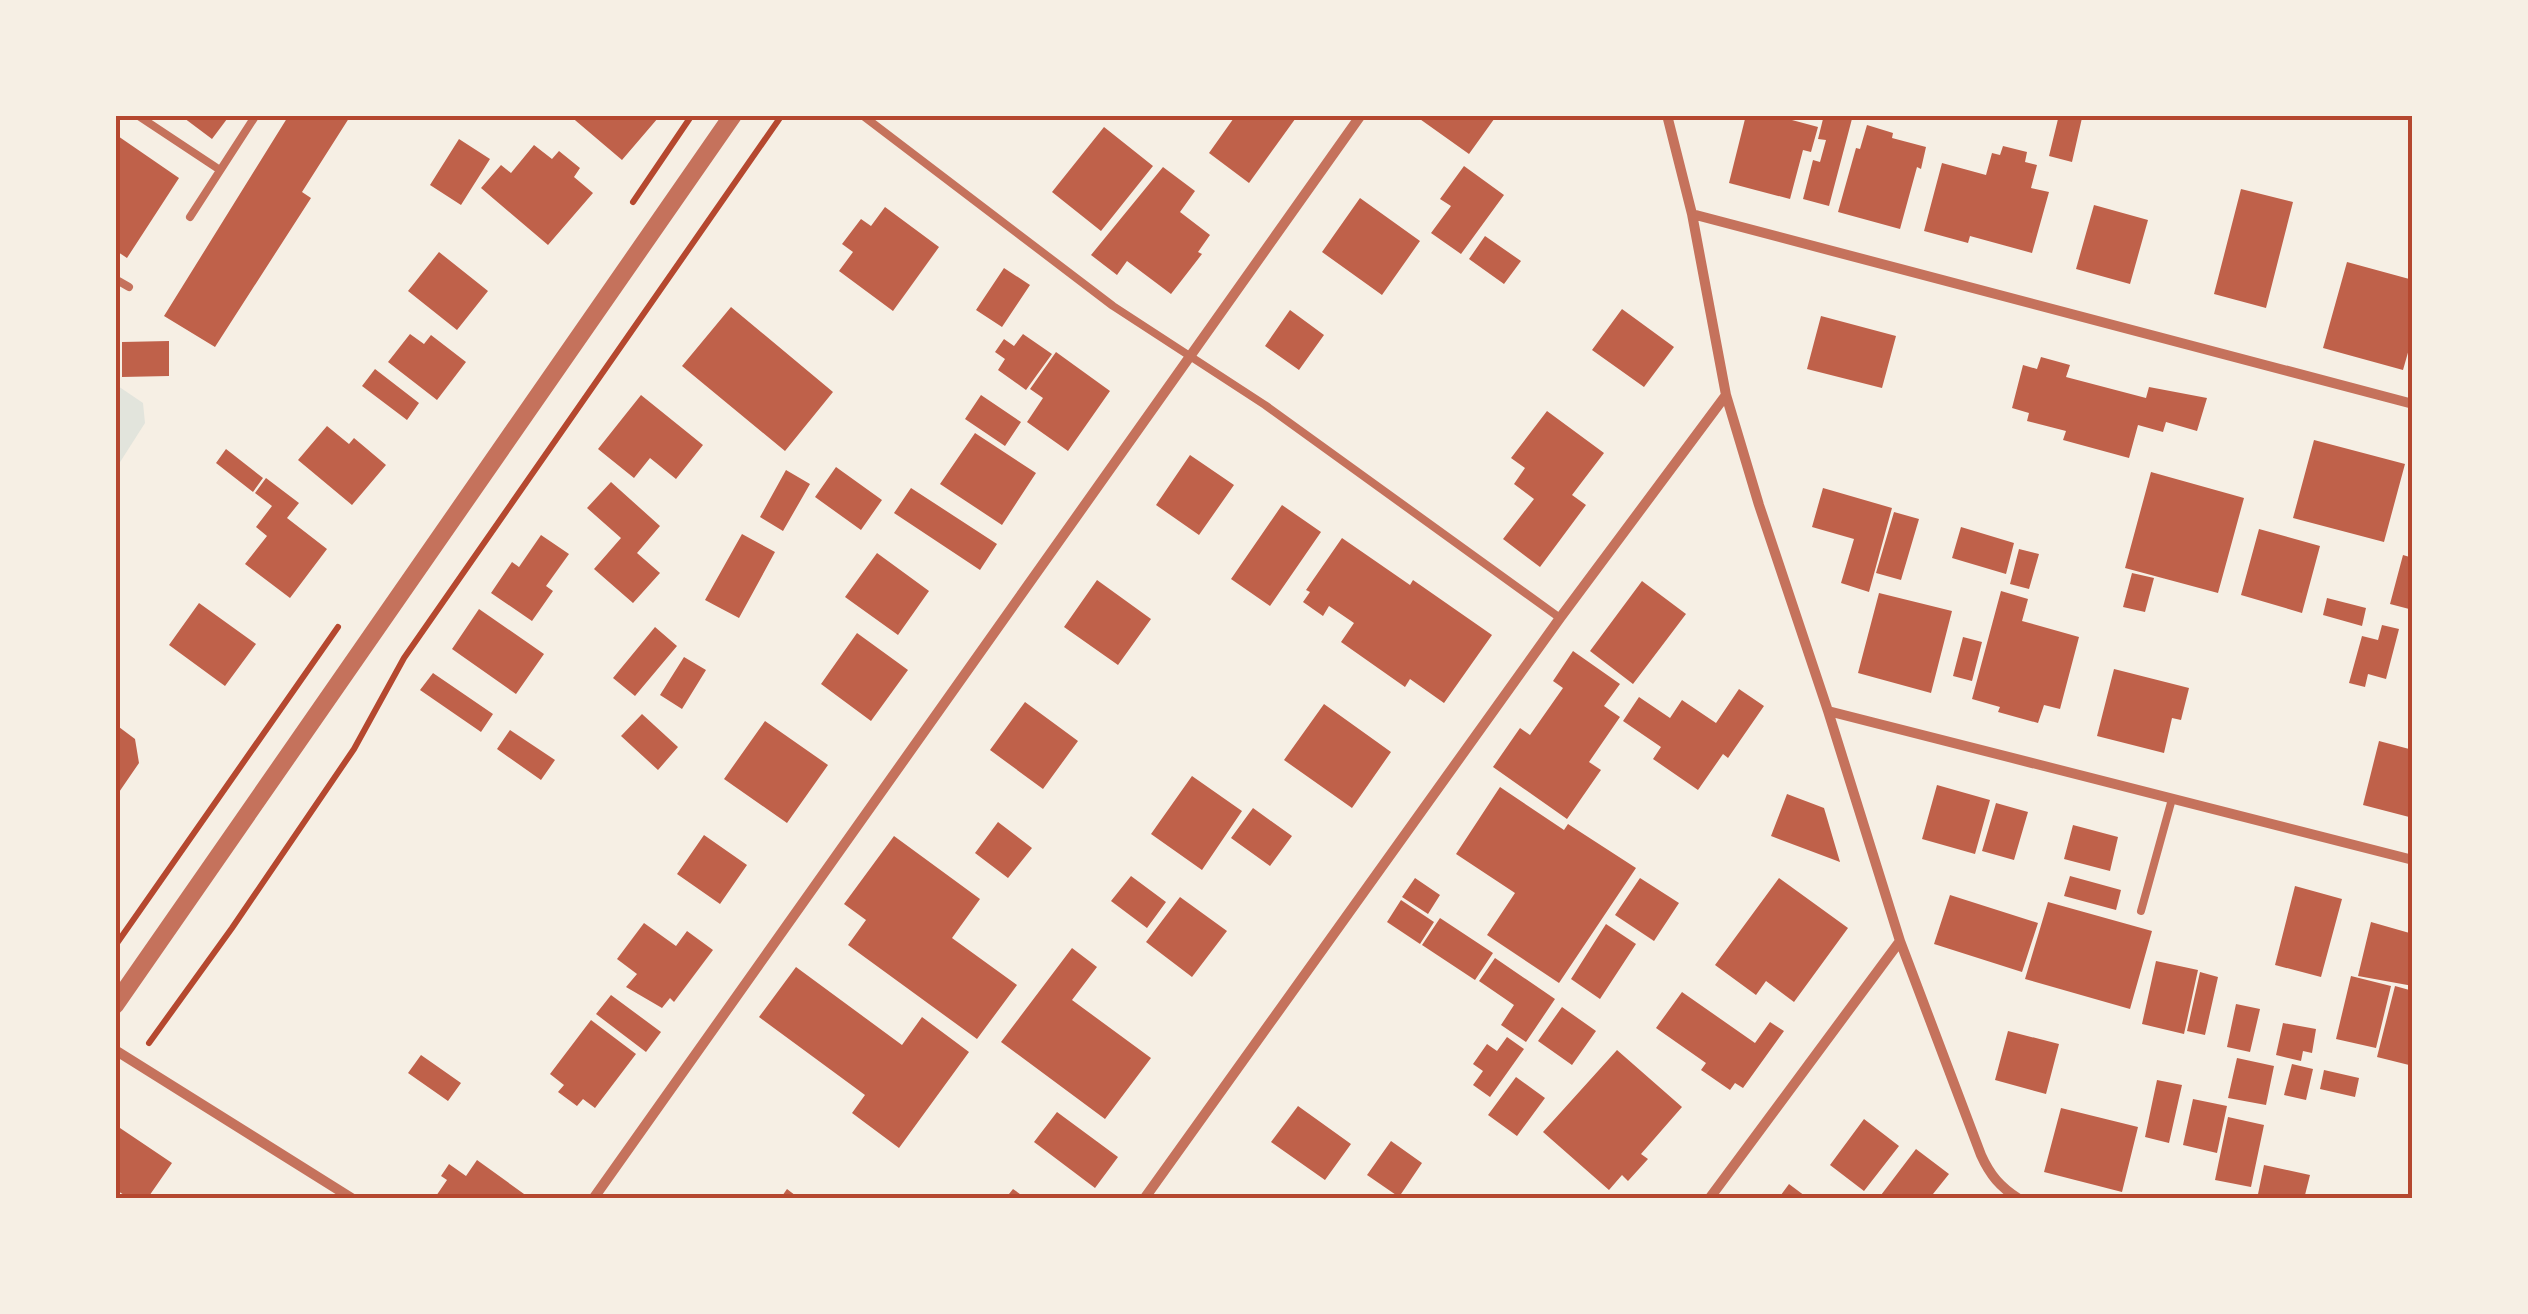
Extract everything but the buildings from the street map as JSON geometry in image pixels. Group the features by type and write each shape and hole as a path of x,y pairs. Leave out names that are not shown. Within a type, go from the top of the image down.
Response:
{"street":[{"path":"115,1005 732,115"},
{"path":"593,1199 1360,115"},
{"path":"1668,115 1692,214 1726,394 1900,941 1989,1173 2004,1190 2019,1199"},
{"path":"1692,214 2413,404"},
{"path":"1144,1199 1560,618 1726,394"},
{"path":"1828,711 2413,860"},
{"path":"1709,1199 1900,941"},
{"path":"115,1050 353,1199"}],"lane":[{"path":"137,115 220,170"},
{"path":"190,216 256,115"},
{"path":"862,115 1044,257 1265,405 1560,618"},
{"path":"115,279 128,287"},
{"path":"2141,911 2172,799"}],"path":[{"path":"130,1060 154,1038 244,912 354,749 404,658 782,115"}],"shaded area":[{"path":"115,384 143,403 145,423 115,470"}]}
